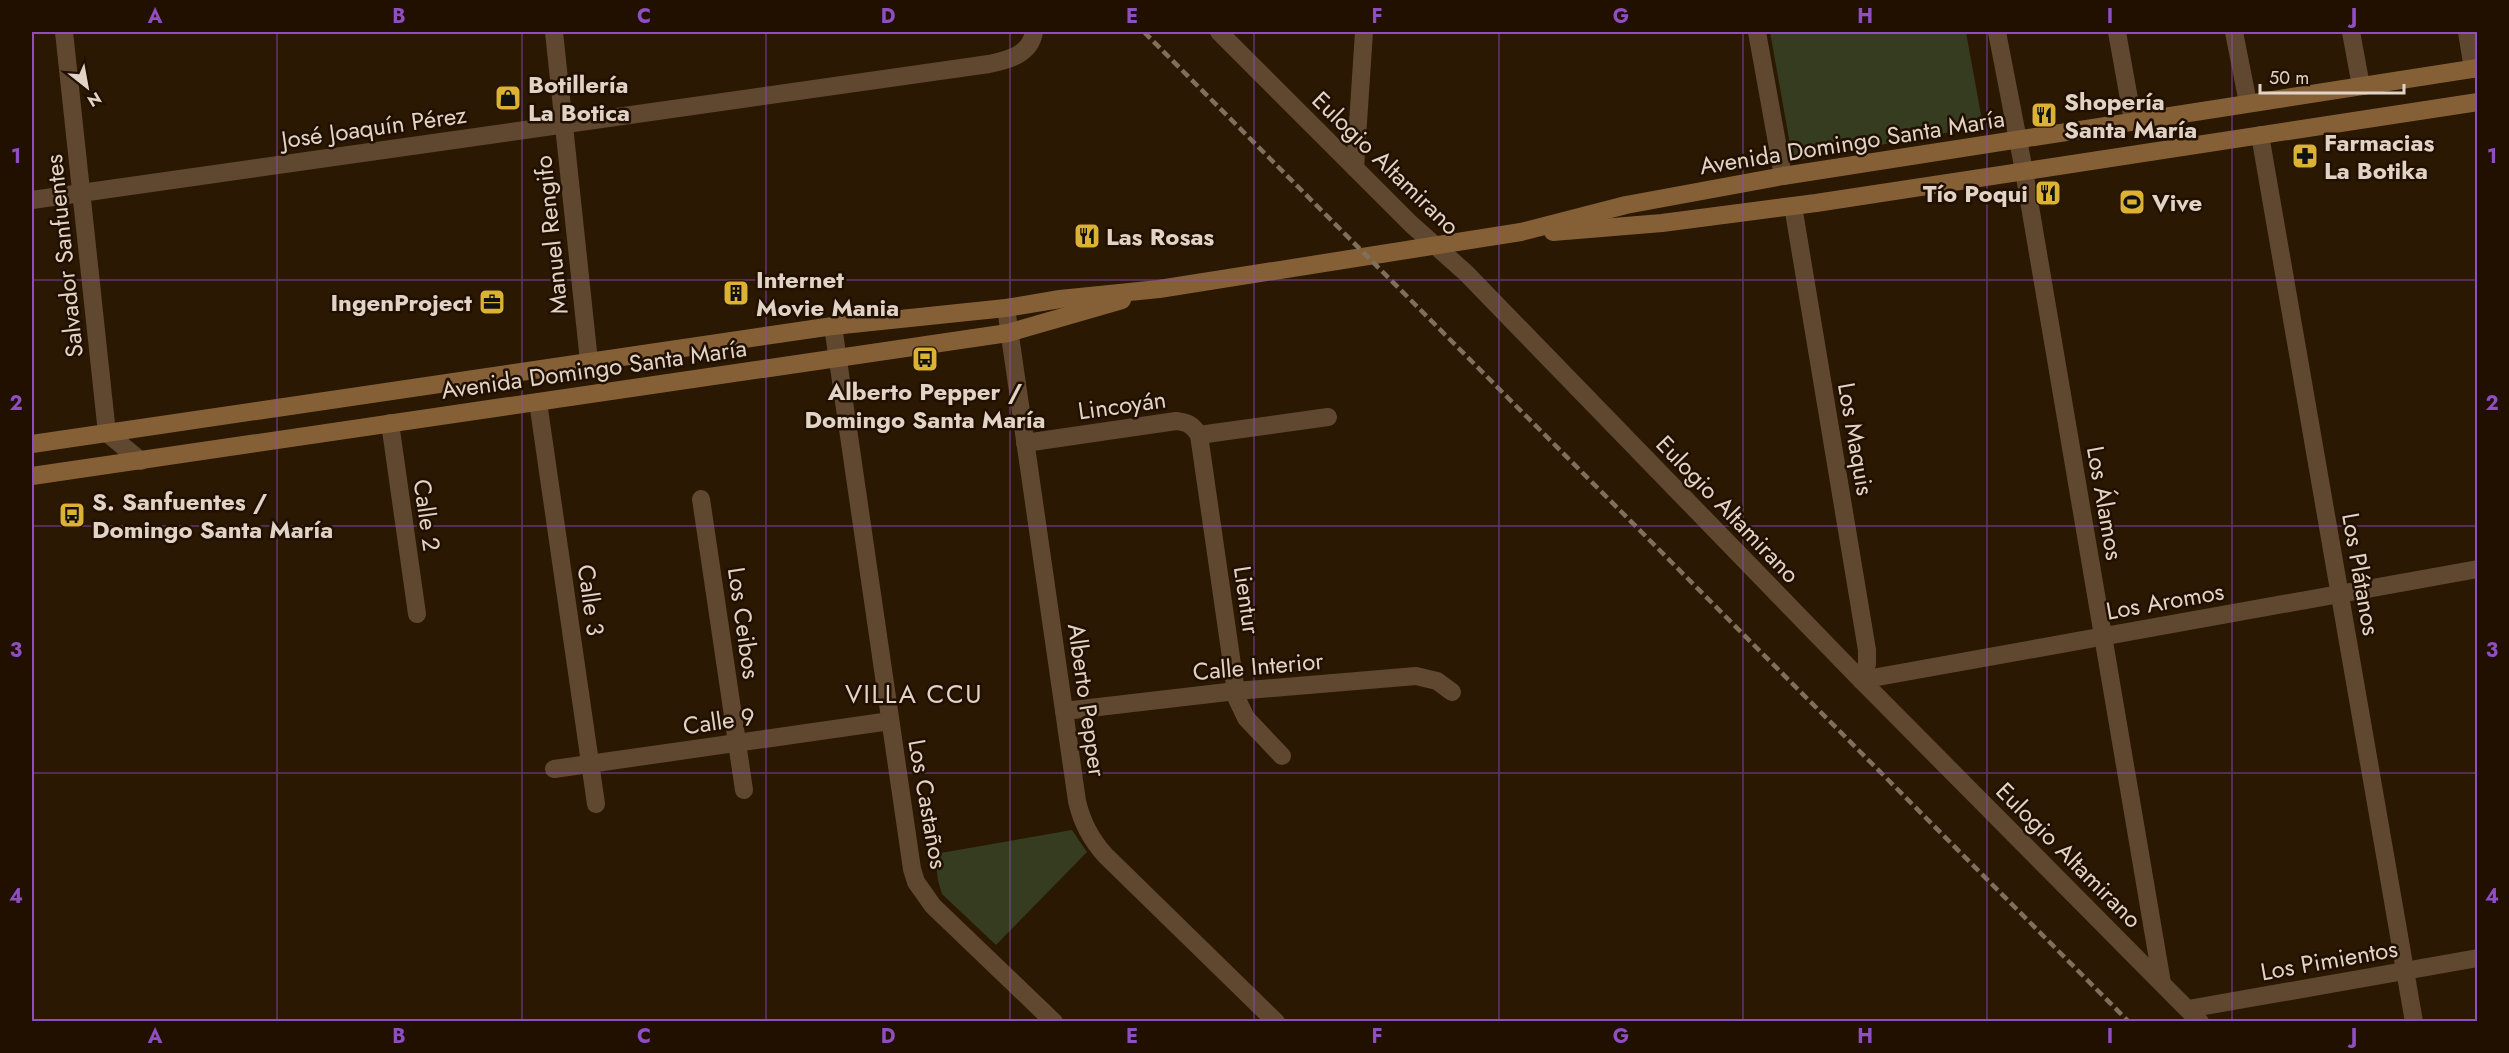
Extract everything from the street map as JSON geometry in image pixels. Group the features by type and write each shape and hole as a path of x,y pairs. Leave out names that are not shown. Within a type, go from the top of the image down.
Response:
{"main road":[{"name":"Avenida Domingo Santa María","path":"32,444 833,326 1160,289 1521,232 1626,205 1783,176 2475,68"},
{"name":"Avenida Domingo Santa María","path":"1521,232 1571,231 1651,224 1792,206 2478,102"},
{"name":"Avenida Domingo Santa María","path":"32,476 1008,333 1160,289"}],"street":[{"name":"Salvador Sanfuentes","path":"64,32 107,433"},
{"name":"Manuel Rengifo","path":"554,32 589,361"},
{"name":"Eulogio Altamirano","path":"1219,32 1355,168 1466,273 1861,680 2194,1015"},
{"path":"1355,168 1364,32"},
{"path":"1757,32 1783,176"},
{"name":"Los Álamos","path":"1997,32 2024,171 2162,983"},
{"path":"2117,32 2133,121"},
{"path":"2234,32 2247,103"},
{"path":"2351,32 2361,86"},
{"path":"2467,32 2475,68"},
{"name":"José Joaquín Pérez","path":"32,200 989,64 1011,59 1020,54 1034,34"},
{"name":"Los Plátanos","path":"2260,135 2414,1022"},
{"name":"Los Maquis","path":"1792,206 1867,650 1867,664 1861,680"},
{"name":"Alberto Pepper","path":"1006,308 1080,813 1096,845 1276,1022"},
{"name":"Los Castaños","path":"833,326 910,856 916,882 933,906 1053,1022"},
{"name":"Calle 3","path":"538,402 596,804"},
{"path":"1199,435 1328,417"},
{"name":"Lincoyán","path":"1025,443 1176,421 1190,424 1199,435"},
{"name":"Calle 2","path":"390,423 417,614"},
{"path":"107,433 141,461"},
{"name":"Lientur","path":"1199,435 1240,707 1246,718 1282,756"},
{"name":"Los Ceibos","path":"701,499 744,790"},
{"name":"Los Aromos","path":"1861,680 2478,569"},
{"name":"Calle Interior","path":"1064,711 1236,691 1416,676 1437,681 1452,692"},
{"name":"Calle 9","path":"554,769 890,721"},
{"name":"Los Pimientos","path":"2194,1015 2478,958"}],"green space":[{"path":"1770,32 1966,32 1983,126 1793,161"},
{"path":"1072,830 1087,852 996,945 942,894 935,854"}],"railway":[{"path":"1144,32 2129,1022"}],"place":[{"name":"Botillería La Botica","path":"508,98"},
{"name":"Shopería Santa María","path":"2044,115"},
{"name":"Farmacias La Botika","path":"2305,156"},
{"name":"Tío Poqui","path":"2048,193"},
{"name":"Vive","path":"2132,202"},
{"name":"Las Rosas","path":"1087,236"},
{"name":"Internet Movie Mania","path":"736,293"},
{"name":"IngenProject","path":"492,302"},
{"name":"Alberto Pepper / Domingo Santa María","path":"925,359"},
{"name":"S. Sanfuentes / Domingo Santa María","path":"72,515"}],"district":[{"name":"VILLA CCU","path":"914,694"}]}
